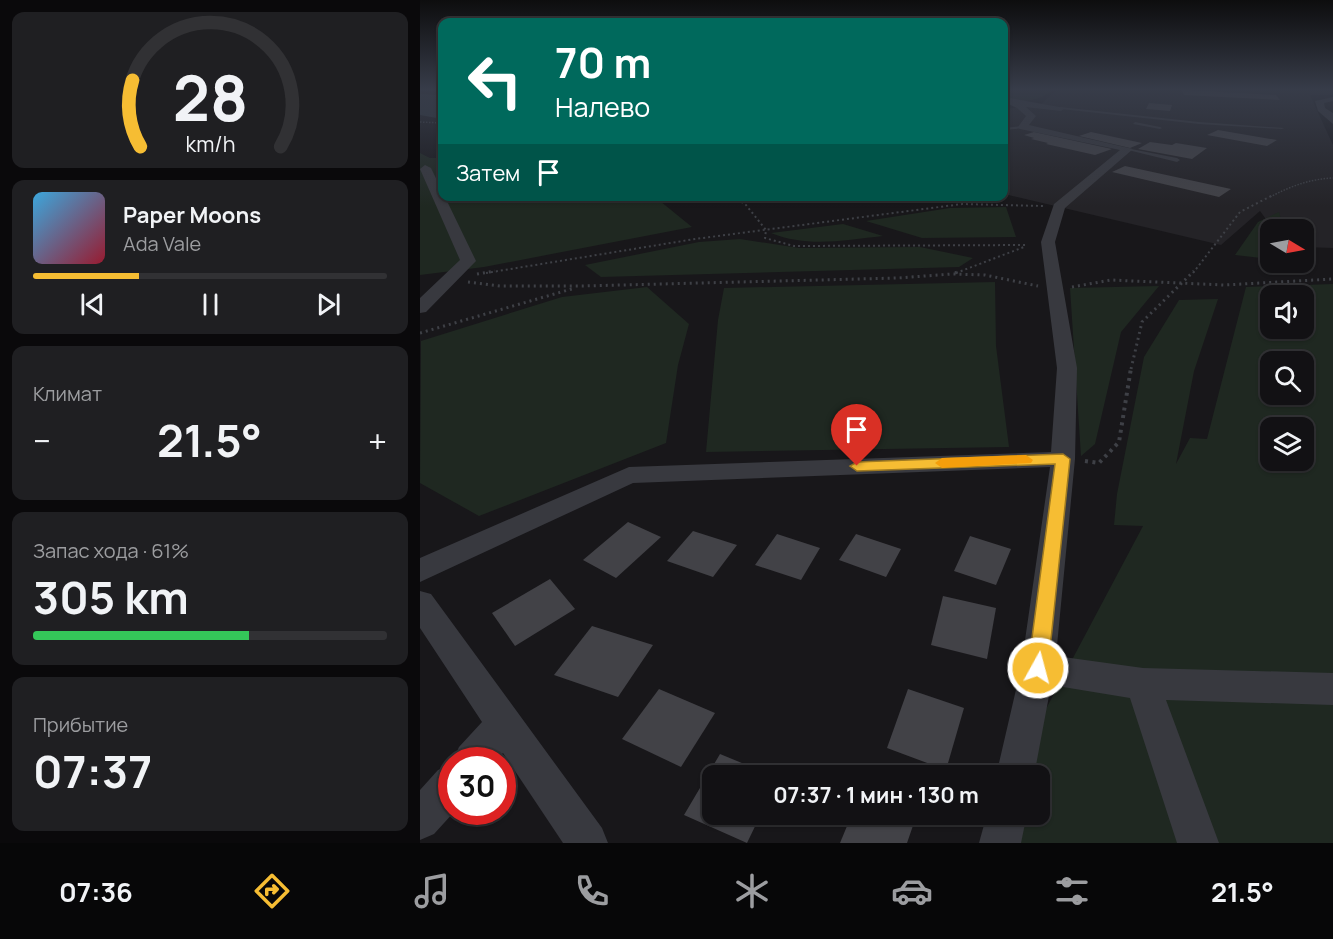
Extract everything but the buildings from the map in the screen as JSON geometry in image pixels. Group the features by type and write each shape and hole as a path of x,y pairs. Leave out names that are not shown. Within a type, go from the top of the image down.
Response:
{"street":[{"path":"1029,128 1128,149"},
{"path":"1017,765 1038,668 1063,459 1067,368 1048,242 1059,207 1128,149"},
{"path":"425,168 438,196"},
{"path":"420,308 447,279 468,261 440,201"},
{"path":"420,282 447,279"},
{"path":"420,572 629,475 1063,459"},
{"path":"420,603 587,843"},
{"path":"1038,668 1143,684 1333,689"},
{"path":"1143,684 1198,843"},
{"path":"484,747 505,724"},
{"path":"420,819 438,799"},
{"path":"1000,843 1004,825"}],"lane":[{"path":"1128,149 1177,160"}],"path":[{"path":"1063,459 1099,463 1119,442 1133,354 1142,322 1186,282 1240,213 1291,186 1316,178 1333,178"},
{"path":"740,201 766,230 765,238 794,246 1028,245 1048,242"},
{"path":"447,279 766,230 978,202 1059,207"},
{"path":"952,274 1028,245"},
{"path":"447,279 500,286 582,286 898,278 952,274 985,275 1057,290 1111,280 1224,285 1333,279"},
{"path":"420,333 582,286"}],"shaded area":[{"path":"1008,128 1325,128 1333,145 1333,248 1314,247 1314,219 1266,219 1260,211 1221,245 1008,195"},
{"path":"420,153 430,158 438,158 438,201 660,201 692,227 484,267 420,275"},
{"path":"1006,207 1016,237 922,238 866,221 950,208"},
{"path":"1279,212 1281,219 1264,219"},
{"path":"1260,221 1260,258 1235,255"},
{"path":"843,224 883,236 813,242 785,238 771,233"},
{"path":"740,239 799,248 920,247 973,258 959,267 601,277 585,265 699,242"},
{"path":"995,282 996,346 1009,447 706,452 718,320 724,288"},
{"path":"1333,284 1333,843 1017,843 1020,825 1050,825 1050,765 1031,765 1039,722 1143,526 1114,525 1117,494 1144,357 1179,300 1218,299 1194,371 1176,464 1190,438 1207,439 1246,287 1260,287 1260,339 1314,339 1314,285 1304,285"},
{"path":"1159,286 1121,332 1095,444 1081,456 1070,288"},
{"path":"647,287 689,324 678,365 666,443 479,516 420,483 421,341 562,297"}],"slow traffic":[{"path":"942,463 1026,460"}],"route":[{"path":"857,466 1063,459 1038,668"}]}
